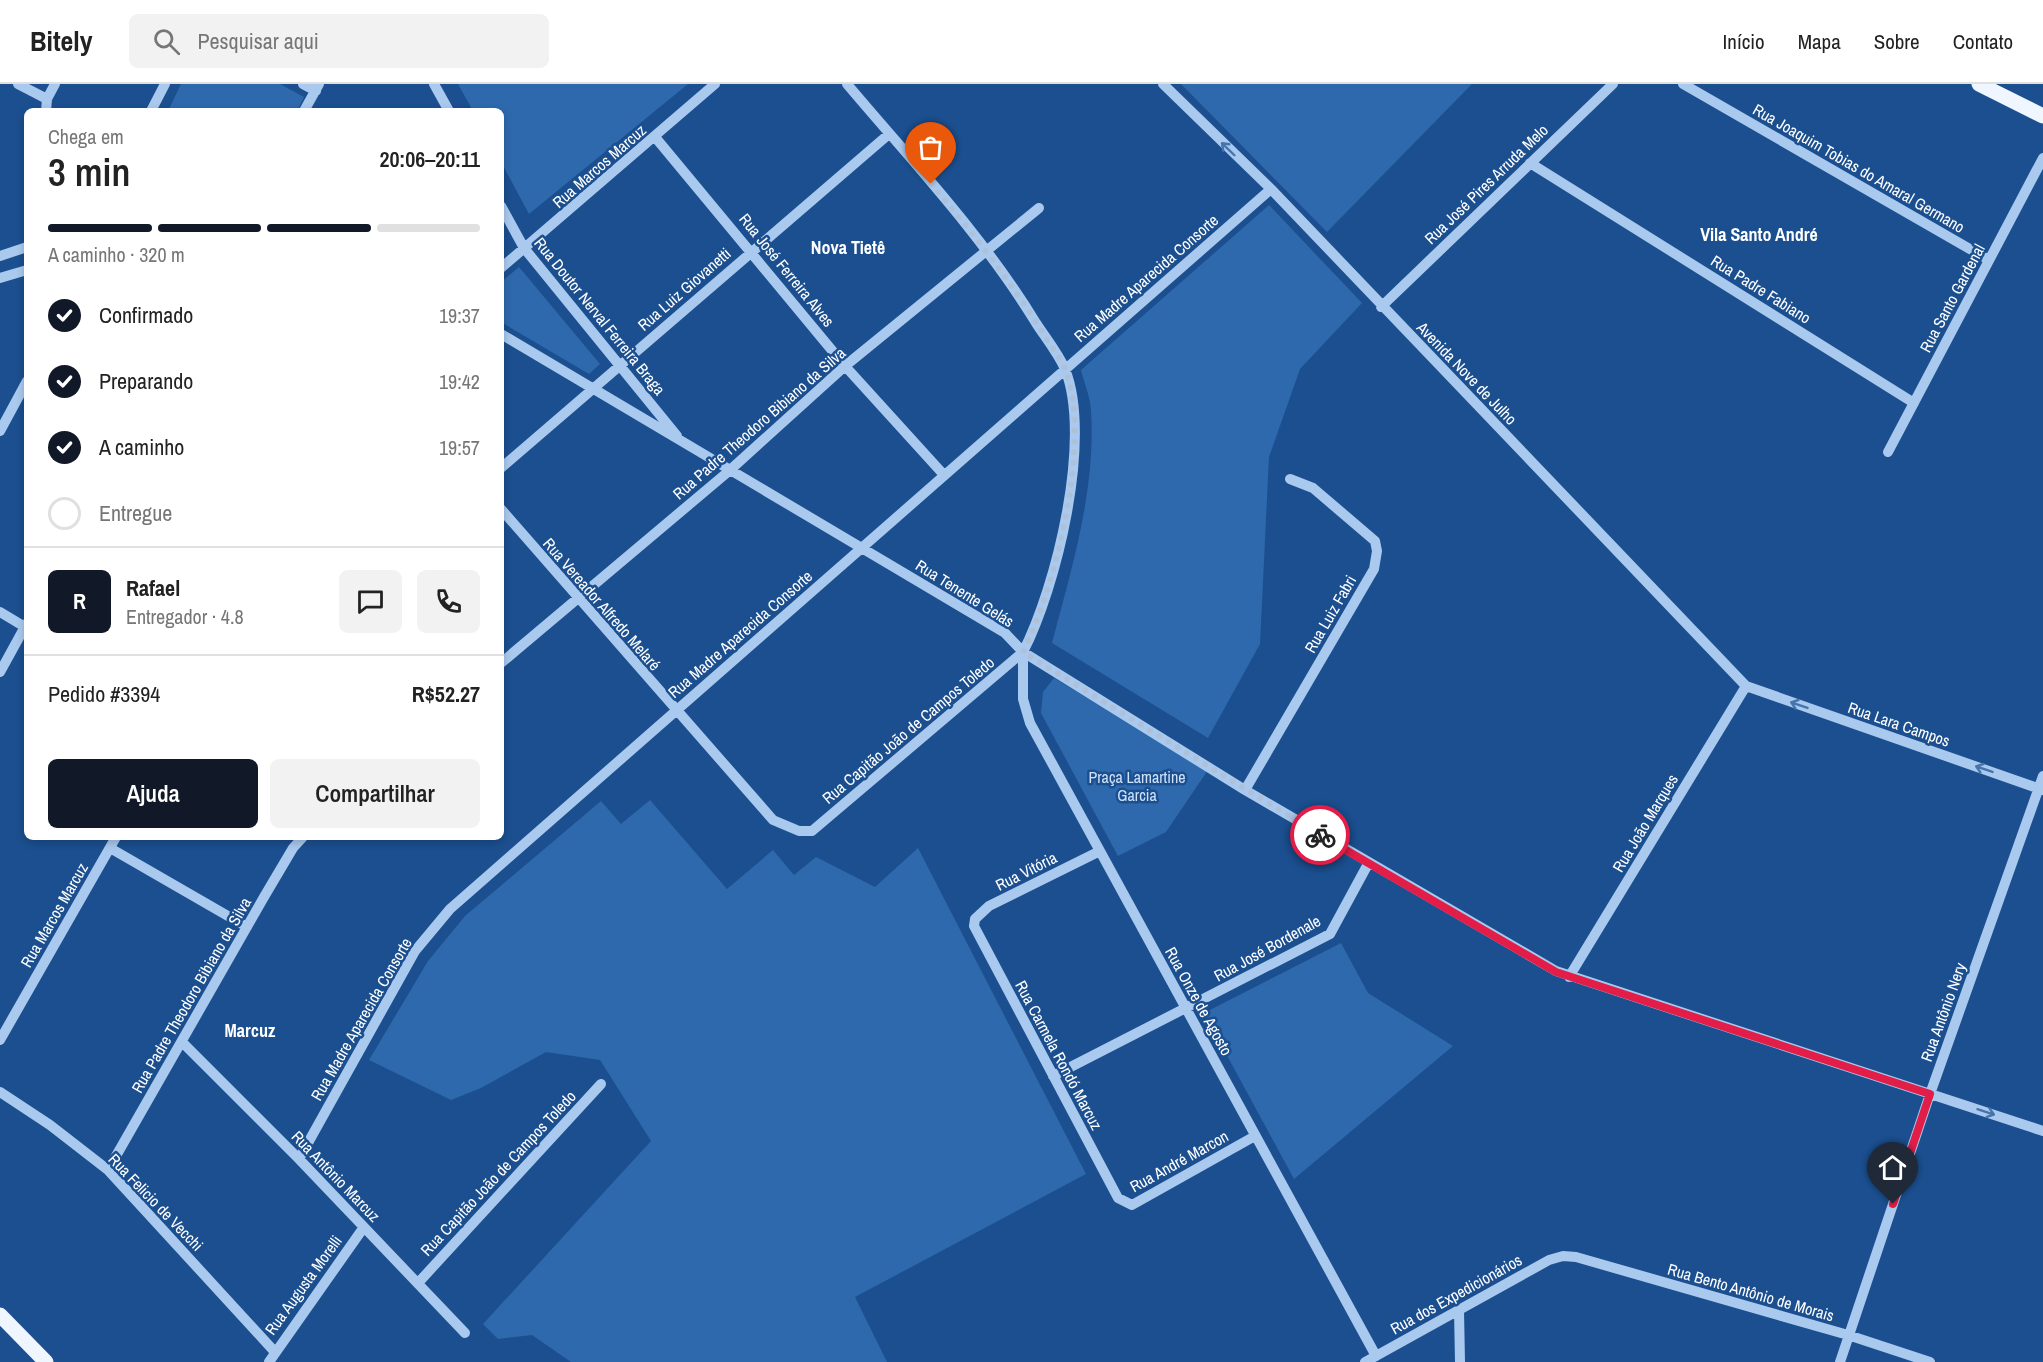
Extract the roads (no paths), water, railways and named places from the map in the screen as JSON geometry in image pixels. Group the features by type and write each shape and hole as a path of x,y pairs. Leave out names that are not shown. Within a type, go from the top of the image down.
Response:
{"main road":[{"path":"1979,84 2043,116"},
{"path":"0,1315 46,1362"}],"street":[{"path":"18,84 47,99"},
{"path":"46,108 47,99 55,84"},
{"path":"153,108 165,84"},
{"path":"303,84 317,87 306,108"},
{"path":"434,84 446,108"},
{"name":"Rua Marcos Marcuz","path":"504,265 715,84"},
{"path":"846,84 988,252 1065,369 1071,398 1074,440 1072,481 1064,527 1037,624 1023,652"},
{"name":"Avenida Nove de Julho","path":"1162,84 1271,189 1746,686"},
{"name":"Rua José Pires Arruda Melo","path":"1381,306 1613,84"},
{"name":"Rua Joaquim Tobias do Amaral Germano","path":"1683,84 1989,260"},
{"name":"Rua Luiz Giovanetti","path":"504,465 889,134"},
{"name":"Rua José Ferreira Alves","path":"655,136 752,250 845,366 944,475"},
{"name":"Rua Santo Gardenal","path":"1888,452 2043,158"},
{"name":"Rua Padre Fabiano","path":"1530,163 1914,403"},
{"name":"Rua Madre Aparecida Consorte","path":"299,1159 415,951 450,909 1271,189"},
{"name":"Rua Padre Theodoro Bibiano da Silva","path":"504,660 729,471 845,366 988,252 1039,208"},
{"name":"Rua Doutor Nerval Ferreira Braga","path":"504,211 524,248 681,441"},
{"path":"0,256 24,248"},
{"path":"0,278 24,271"},
{"name":"Rua Tenente Gelás","path":"504,336 1005,633 1023,652 1245,790 1556,972 2043,1131"},
{"path":"0,431 3,419 24,386"},
{"name":"Rua Luiz Fabri","path":"1245,790 1374,569 1377,551 1375,541 1313,488 1290,479"},
{"name":"Rua Vereador Alfredo Melaré","path":"504,513 675,711 773,820 799,831 812,831"},
{"path":"0,612 24,624"},
{"path":"0,672 24,629"},
{"name":"Rua Capitão João de Campos Toledo","path":"812,831 1023,652"},
{"name":"Rua Onze de Agosto","path":"1023,652 1023,699 1030,723 1256,1136 1370,1359"},
{"name":"Rua Lara Campos","path":"1746,686 2041,789"},
{"name":"Rua João Marques","path":"1569,976 1746,686"},
{"name":"Rua Antônio Nery","path":"1840,1362 1930,1094 2041,789 2043,776"},
{"name":"Rua Marcos Marcuz","path":"0,1040 114,840"},
{"name":"Rua Padre Theodoro Bibiano da Silva","path":"108,1170 293,848 300,840"},
{"path":"110,848 247,927"},
{"name":"Rua Vitória","path":"974,926 981,912 989,906 1100,851"},
{"name":"Rua José Bordenale","path":"1053,1076 1330,934 1368,864"},
{"name":"Rua Carmela Rondó Marcuz","path":"974,926 1118,1198"},
{"name":"Rua Antônio Marcuz","path":"182,1042 299,1159 465,1333"},
{"name":"Rua Capitão João de Campos Toledo","path":"418,1283 601,1084"},
{"name":"Rua Felicio de Vecchi","path":"0,1092 51,1125 108,1170 274,1351"},
{"name":"Rua André Marcon","path":"1118,1198 1132,1205 1256,1136"},
{"name":"Rua Augusta Morelli","path":"268,1362 364,1227"},
{"name":"Rua Bento Antônio de Morais","path":"1563,1256 1576,1257 1848,1335 1930,1362"},
{"name":"Rua dos Expedicionários","path":"1370,1359 1548,1260 1563,1256"},
{"path":"1459,1310 1460,1362"}],"district":[{"name":"Vila Santo André","path":"1759,234"},
{"name":"Nova Tietê","path":"848,247"},
{"name":"Marcuz","path":"250,1030"}],"park label":[{"name":"Praça Lamartine Garcia","path":"1137,786"}]}
